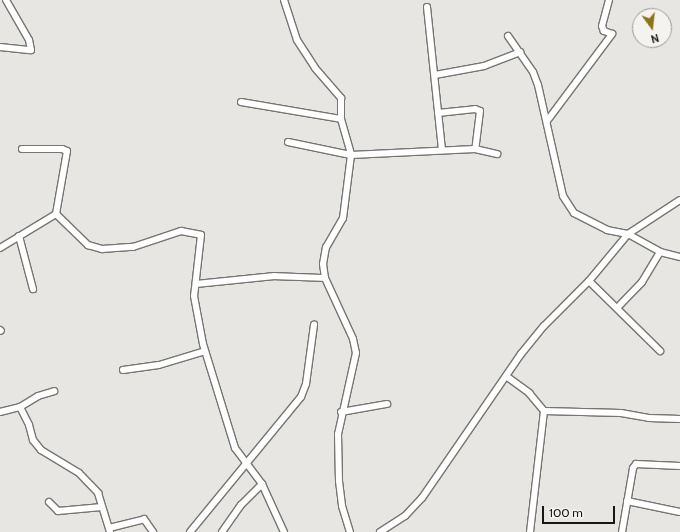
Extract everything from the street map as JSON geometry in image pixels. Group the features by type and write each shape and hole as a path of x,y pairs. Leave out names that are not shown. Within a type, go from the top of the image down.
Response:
{"street":[{"path":"0,47 31,50 30,40 6,0"},
{"path":"284,0 297,40 315,68 341,98 341,119 351,155 342,218 324,256 325,278 353,339 356,353 341,412 338,434 338,481 342,506 350,532"},
{"path":"547,121 612,34 604,31 602,26 609,0"},
{"path":"427,7 442,150"},
{"path":"508,36 520,52 535,77 567,204 574,213 607,230 628,234 660,252 680,258"},
{"path":"434,75 484,66 520,52"},
{"path":"241,102 341,119"},
{"path":"438,113 475,109 480,111 475,149"},
{"path":"288,142 351,155 475,149 497,154"},
{"path":"0,248 56,214 67,152 62,149 22,149"},
{"path":"380,532 405,516 422,498 506,376 544,326 589,281 628,234 680,200"},
{"path":"56,214 76,236 88,245 102,249 133,247 181,231 199,233 202,240 194,296 205,351 235,448 262,484 284,532"},
{"path":"19,236 33,289"},
{"path":"617,308 642,282 660,252"},
{"path":"196,284 275,276 325,278"},
{"path":"589,281 660,351"},
{"path":"190,532 248,464 301,397 306,384 314,325"},
{"path":"123,370 159,365 205,351"},
{"path":"506,376 529,393 544,411 530,532"},
{"path":"0,412 20,407 38,396 54,391"},
{"path":"341,412 387,404"},
{"path":"20,407 29,425 33,440 41,450 88,481 98,493 109,530 144,519 153,532"},
{"path":"544,411 605,412 680,419"},
{"path":"622,532 626,501 636,464 680,466"},
{"path":"222,532 241,506 262,484"},
{"path":"626,501 680,512"},
{"path":"49,502 58,511 102,507"}]}
